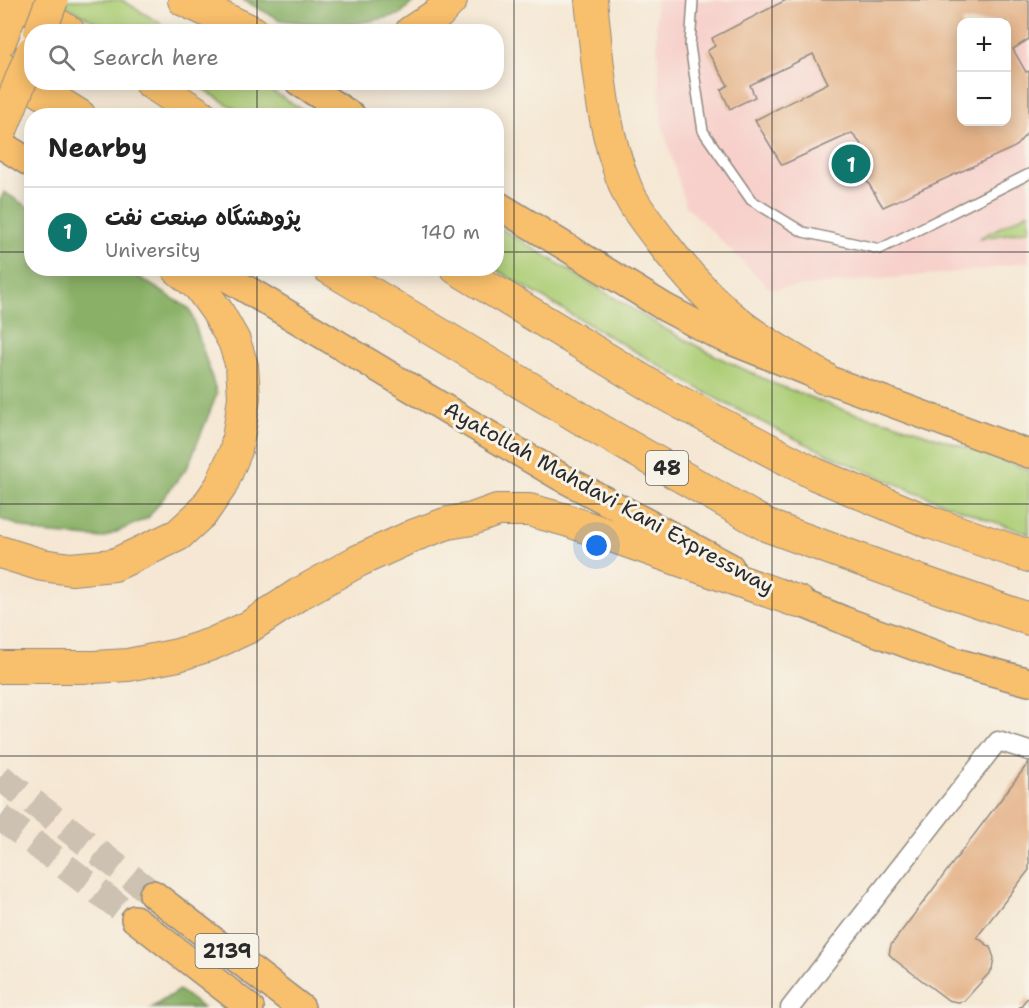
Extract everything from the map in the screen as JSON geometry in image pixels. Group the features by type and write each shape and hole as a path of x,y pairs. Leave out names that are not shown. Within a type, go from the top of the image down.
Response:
{"highway":[{"path":"0,41 18,0 56,24"},
{"path":"43,24 52,0"},
{"path":"184,0 236,24"},
{"path":"423,24 438,14 451,0"},
{"path":"591,0 602,102 610,136 627,190 642,215 696,284 720,308 745,328 824,378"},
{"path":"0,66 24,81"},
{"path":"0,133 24,72"},
{"path":"38,90 67,108"},
{"path":"162,90 190,108"},
{"path":"0,552 42,565 71,570 114,565 178,535 202,512 221,486 236,450 244,397 242,366 234,341 218,311 199,286 187,276"},
{"name":"48","path":"342,276 602,431 768,525 1029,619"},
{"path":"469,276 668,396 815,474 932,523 1029,556"},
{"path":"0,667 128,665 178,655 212,644 249,627 299,594 358,561 415,536 497,510 529,510 566,520 799,603"}],"main road":[{"path":"171,0 208,24"},
{"path":"311,90 340,108"},
{"path":"0,144 24,159"},
{"path":"504,209 666,308 719,336 824,378 1029,454"},
{"name":"Ayatollah Mahdavi Kani Expressway","path":"224,276 552,471 799,603 956,662 1029,682"},
{"name":"2139","path":"153,894 301,1008"},
{"name":"2139","path":"135,919 250,1008"}],"street":[{"path":"790,1008 998,741 1029,751"}],"lane":[{"path":"693,0 690,46 703,131 751,200 803,232 880,249 1029,174"}],"shaded area":[{"path":"655,0 1029,0 1029,261 981,270 770,289 686,206 661,121"}],"green space":[{"path":"64,0 122,0 161,24 99,24 63,4"},
{"path":"243,0 415,0 399,15 356,24 315,24 280,20"},
{"path":"204,90 270,90 300,108 234,108"},
{"path":"4,192 24,205 24,276 137,276 190,309 217,394 188,466 148,518 103,538 41,533 0,519 0,201"},
{"path":"1029,212 1029,230 978,239"},
{"path":"504,230 665,329 775,384 849,412 891,422 1029,470 1029,534 871,473 795,438 694,386 504,274"},
{"path":"179,990 203,1008 151,1008"}],"building":[{"path":"786,0 1029,0 1029,39 1013,49 1026,72 1029,71 1029,131 1015,147 883,207 854,160 868,153 852,133 782,165 755,120 828,83 813,54 750,85 755,97 730,109 721,90 728,85 707,51 715,46 712,38"},
{"path":"1029,762 1029,870 977,937 990,947 994,958 992,970 964,1001 948,1000 895,960 889,954 891,945"},
{"path":"1029,996 1029,1008 1019,1008"}],"tunnel":[{"path":"0,777 153,894"},
{"path":"0,817 135,919"}],"place":[{"name":"پژوهشگاه صنعت نفت","path":"851,164"}]}
